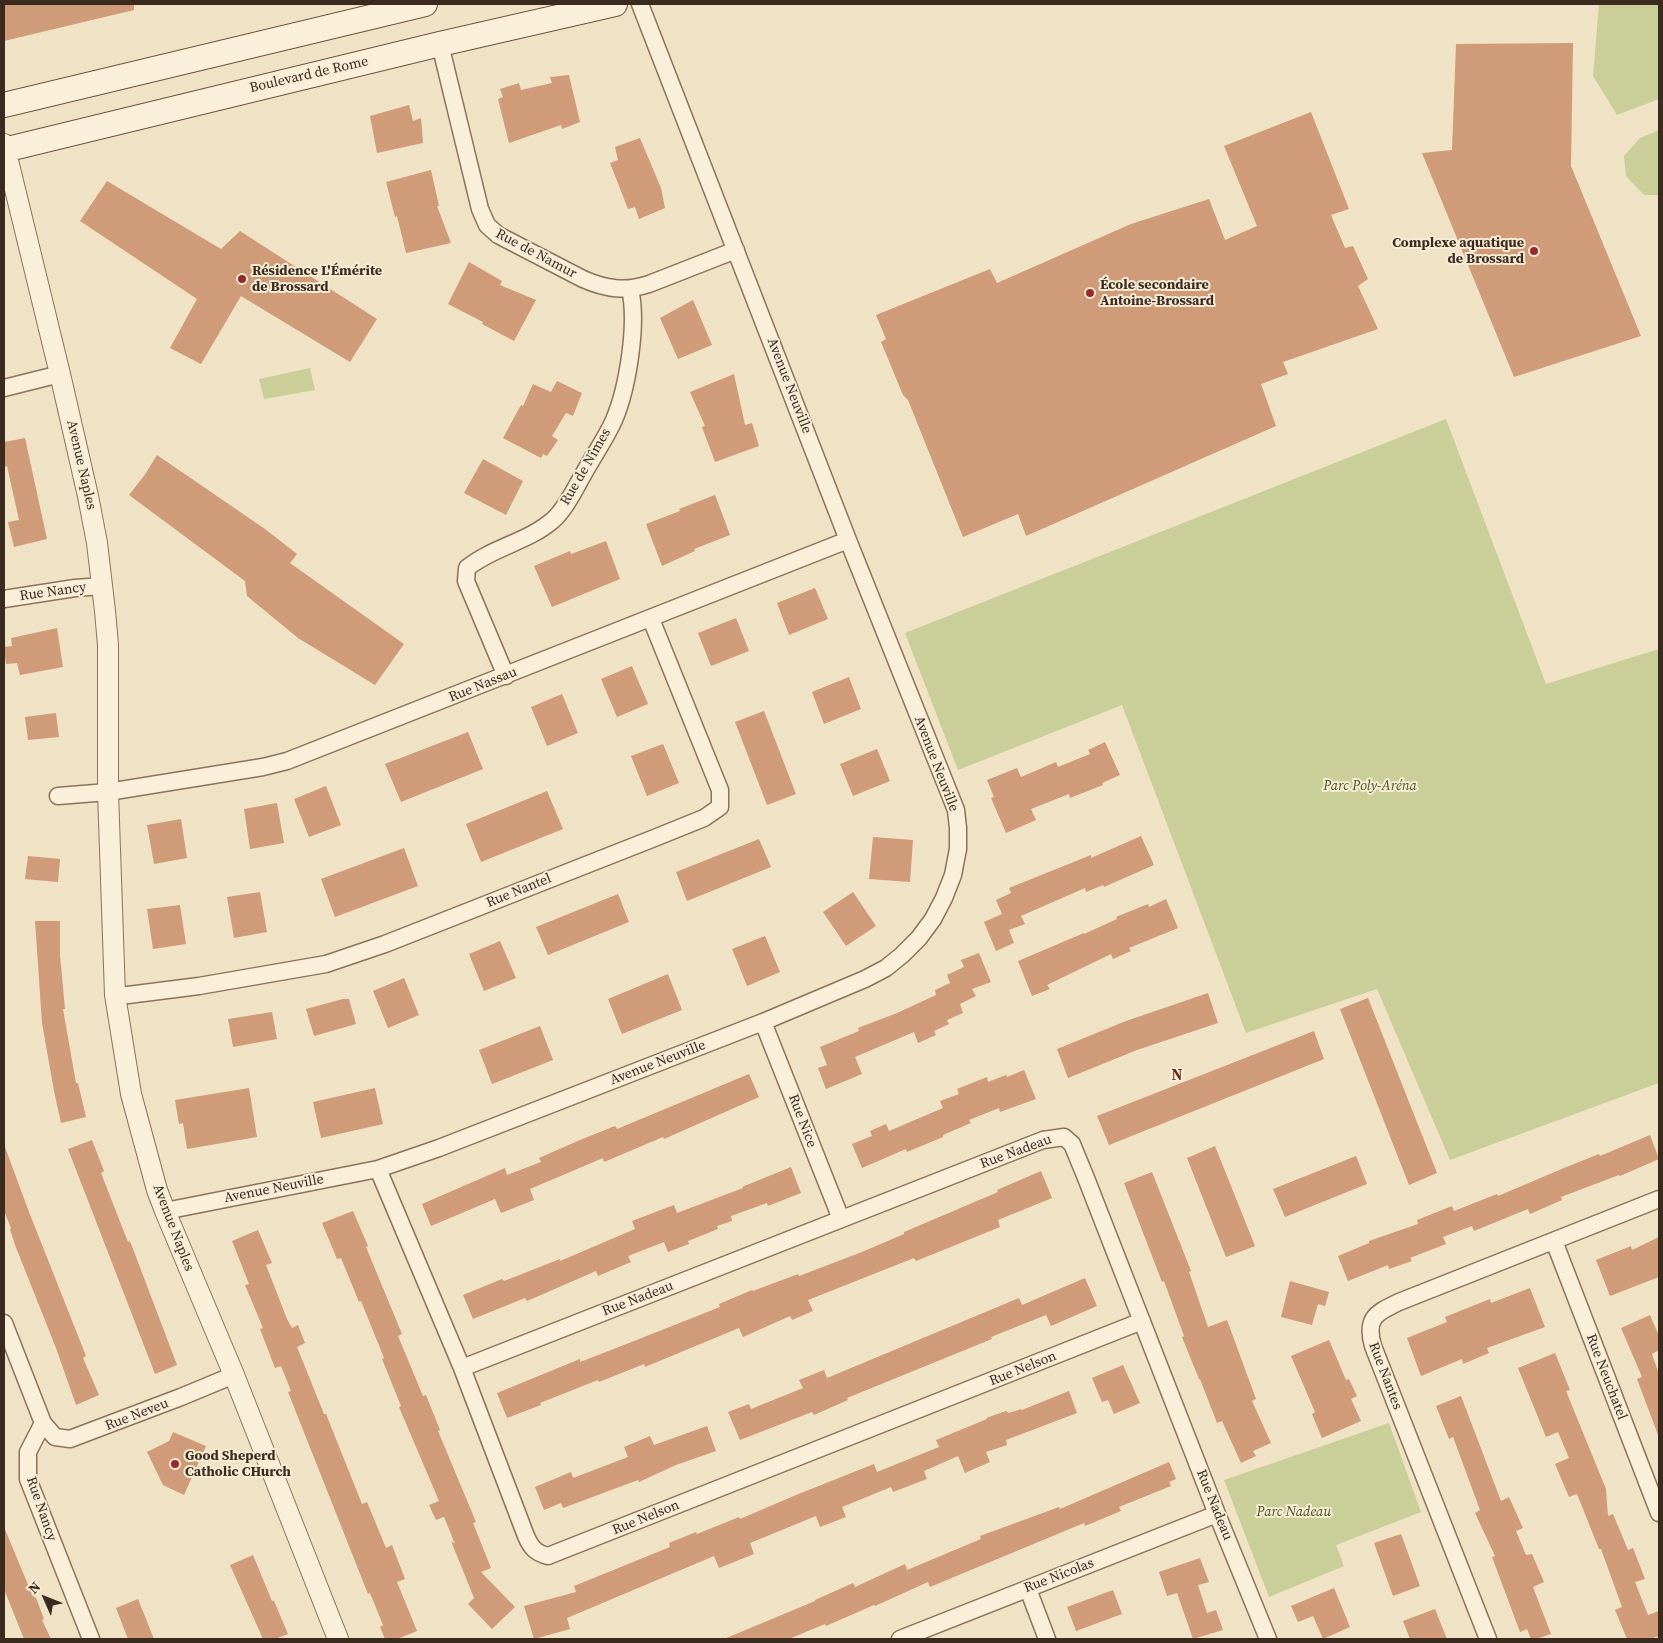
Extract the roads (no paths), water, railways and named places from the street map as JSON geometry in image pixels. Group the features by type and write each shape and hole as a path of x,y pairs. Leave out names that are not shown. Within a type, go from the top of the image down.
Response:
{"main road":[{"path":"4,106 425,4"},
{"name":"Boulevard de Rome","path":"4,148 615,4"}],"street":[{"name":"Avenue Neuville","path":"165,1211 378,1169 439,1148 763,1022 865,979 886,968 919,938 933,919 953,875 958,828 956,810 848,540 640,4"},
{"name":"Rue de Namur","path":"440,44 480,210 487,225 505,240 583,279 620,290 648,284 736,250"},
{"name":"Avenue Naples","path":"4,148 60,374 97,543 107,626 108,792 115,995 131,1094 165,1211 234,1375 338,1639"},
{"name":"Rue de Nîmes","path":"506,676 466,581 467,568 478,559 538,532 555,519 574,491 614,420 623,391 632,344 630,289"},
{"path":"4,388 60,374"},
{"name":"Rue Nassau","path":"108,792 287,762 848,540"},
{"name":"Rue Nancy","path":"4,599 75,588 102,586"},
{"name":"Rue Nantel","path":"115,995 199,986 326,964 385,944 652,839 704,818 720,807 720,790 651,619"},
{"path":"58,796 108,792"},
{"name":"Rue Nice","path":"763,1022 841,1219"},
{"name":"Rue Nadeau","path":"462,1368 1043,1140 1064,1137 1072,1144 1268,1639"},
{"name":"Rue Nelson","path":"378,1169 462,1368 531,1548 538,1554 548,1556 1142,1321"},
{"name":"Rue Nantes","path":"1488,1639 1373,1346 1369,1333 1372,1319 1382,1310 1391,1306 1659,1199"},
{"name":"Rue Neuchatel","path":"1554,1241 1659,1513"},
{"path":"4,1323 43,1423"},
{"name":"Rue Neveu","path":"43,1423 55,1437 70,1439 86,1435 234,1375"},
{"name":"Rue Nancy","path":"43,1423 28,1452 28,1480 91,1639"},
{"name":"Rue Nicolas","path":"900,1639 1217,1514"},
{"path":"1028,1588 1047,1639"}],"place":[{"name":"Complexe aquatique de Brossard","path":"1534,251"},
{"name":"Résidence L'Émérite de Brossard","path":"242,279"},
{"name":"École secondaire Antoine-Brossard","path":"1090,293"},
{"name":"Good Sheperd Catholic CHurch","path":"175,1464"}],"district":[{"name":"N","path":"1177,1076"}],"park label":[{"name":"Parc Poly-Aréna","path":"1370,786"},
{"name":"Parc Nadeau","path":"1294,1512"}]}
